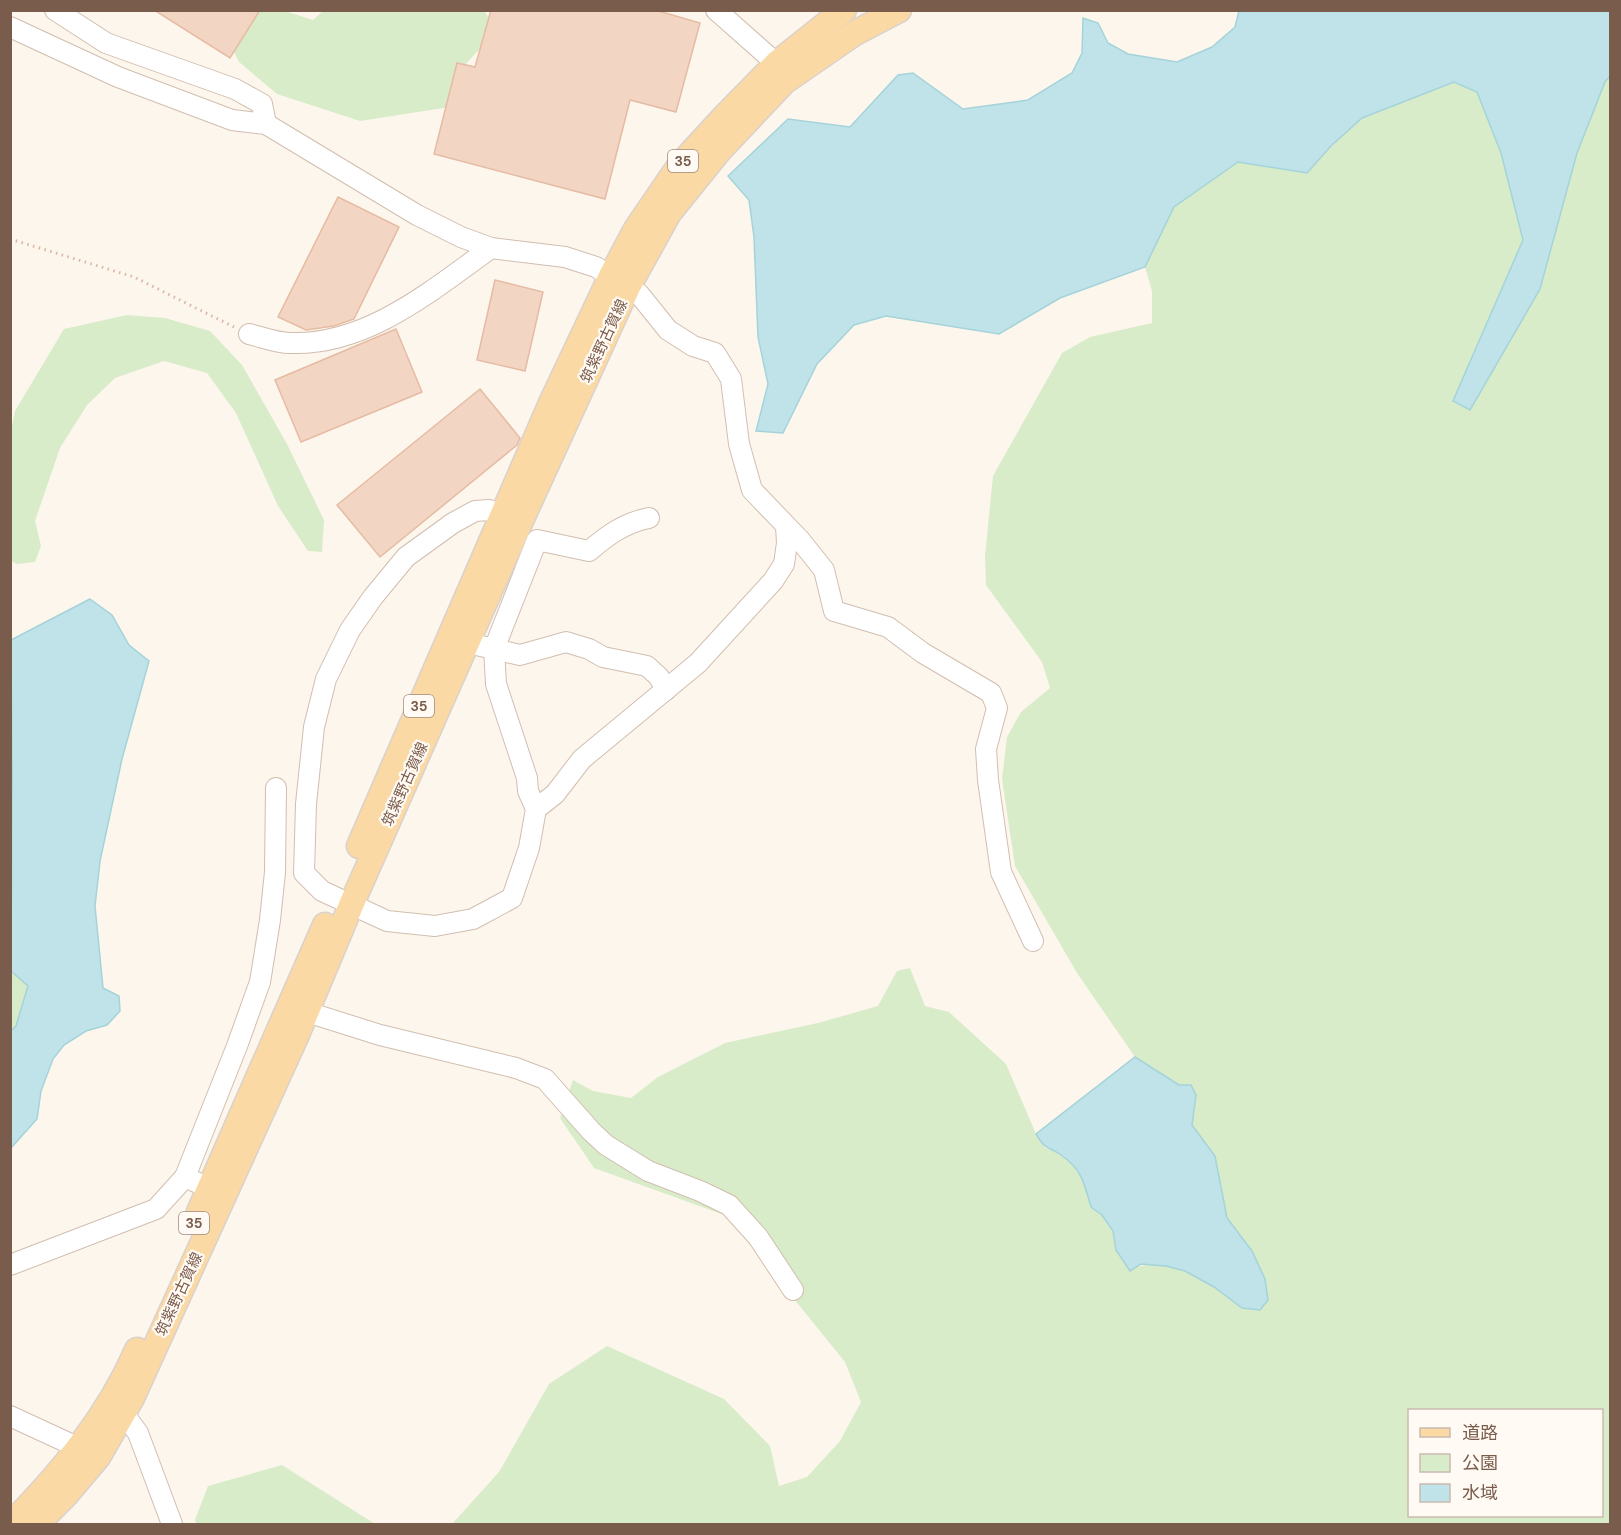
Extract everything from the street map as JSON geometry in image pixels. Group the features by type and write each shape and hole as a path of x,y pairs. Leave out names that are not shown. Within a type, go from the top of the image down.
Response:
{"main road":[{"name":"筑紫野古賀線","path":"217,1192 307,1012 344,900 468,643 551,403 620,281 636,229 679,166 784,70 844,10"},
{"name":"筑紫野古賀線","path":"784,70 899,10"},
{"name":"筑紫野古賀線","path":"37,1524 65,1496 88,1453 116,1409 217,1192 511,520"},
{"name":"筑紫野古賀線","path":"11,1524 88,1453"}],"street":[{"path":"55,10 106,43 235,89 262,104 266,124"},
{"path":"716,10 784,70"},
{"path":"10,27 71,57 129,81 232,120 266,124 417,215 461,237 491,248 565,257 596,267 639,294 668,330 693,346 715,353 732,379 739,444 752,490 824,570 834,611 888,627 923,653 991,693 997,708 986,749 1001,872 1033,940"},
{"path":"249,334 287,343 313,342 368,328 416,301 491,248"},
{"path":"511,520 489,510 475,511 453,523 406,557 373,597 350,630 326,679 314,727 306,804 304,873 322,891 387,921 435,926 473,919 512,898 529,848 536,809 528,791 526,778 496,684 494,649 537,540 589,551 611,533 634,521 649,519"},
{"path":"536,809 555,794 582,759 698,663 773,580 784,564 787,543 786,526"},
{"path":"468,643 520,655 566,642 589,649 603,657 647,666 659,677 666,690"},
{"path":"10,1265 156,1209 185,1177 260,982 275,872 276,788"},
{"path":"307,1012 380,1035 516,1068 545,1079 606,1145 648,1171 729,1205 758,1237 793,1290"},
{"path":"185,1177 217,1192"},
{"path":"116,1409 138,1433 172,1524"},
{"path":"10,1416 88,1453"}],"path":[{"path":"10,239 134,277 212,318 249,334"}],"green space":[{"path":"254,10 285,11 313,20 323,11 484,11 498,29 462,68 450,107 360,121 277,94 239,62 231,46"},
{"path":"1610,76 1610,1524 452,1524 499,1472 549,1384 607,1346 724,1399 770,1446 779,1486 807,1477 840,1441 861,1402 845,1362 727,1216 594,1168 560,1118 573,1080 593,1091 631,1098 658,1077 725,1043 818,1023 878,1006 897,971 910,968 925,1006 949,1012 1006,1064 1036,1134 1045,1148 1059,1153 1074,1165 1083,1178 1091,1207 1102,1215 1113,1231 1116,1250 1130,1271 1140,1266 1173,1267 1205,1281 1241,1307 1260,1310 1268,1300 1265,1279 1252,1251 1227,1218 1215,1156 1192,1125 1196,1095 1135,1057 1077,973 1015,866 1002,779 1007,737 1021,712 1050,688 1042,662 986,585 985,556 993,476 1062,353 1090,337 1152,323 1152,291 1145,267 1174,207 1238,162 1307,173 1331,146 1362,118 1454,82 1477,92 1501,153 1523,240 1453,401 1577,153 1605,82"},
{"path":"127,315 165,318 210,331 242,365 287,444 324,520 322,552 308,551 278,506 236,413 207,373 164,361 115,378 87,405 60,448 35,521 41,546 35,562 17,564 11,561 10,437 15,411 64,329"},
{"path":"10,971 28,986 16,1026 11,1031"},
{"path":"282,1465 375,1524 197,1524 195,1520 208,1486"}],"water":[{"path":"1239,11 1610,11 1610,76 1605,82 1577,153 1540,289 1470,410 1453,401 1523,240 1501,153 1477,92 1454,82 1362,118 1331,146 1307,173 1238,162 1174,207 1145,267 1060,298 999,334 886,316 854,325 817,364 783,433 756,431 768,384 758,337 754,237 749,200 728,176 788,119 850,127 898,75 913,73 963,109 1028,100 1072,73 1082,53 1083,18 1098,23 1108,43 1128,54 1177,62 1212,47 1235,27"},
{"path":"90,599 112,615 129,645 149,661 122,759 100,861 95,906 103,988 119,996 120,1011 107,1025 86,1031 64,1045 53,1059 41,1091 37,1119 11,1148 11,1031 16,1026 28,986 11,971 11,640"},
{"path":"1135,1057 1179,1085 1191,1085 1196,1095 1192,1125 1215,1156 1227,1218 1252,1251 1265,1279 1268,1300 1260,1310 1242,1308 1214,1287 1185,1271 1166,1266 1141,1264 1130,1271 1116,1250 1113,1231 1102,1215 1091,1207 1084,1184 1074,1166 1045,1146 1036,1134"}],"building":[{"path":"154,10 260,10 230,58"},
{"path":"491,10 655,10 700,23 676,112 630,100 605,199 434,154 457,63 475,67"},
{"path":"338,197 399,227 354,319 334,326 306,330 278,317"},
{"path":"495,280 543,292 525,371 477,360"},
{"path":"396,329 422,392 301,442 275,380"},
{"path":"480,389 520,438 517,445 380,557 337,505"}]}
